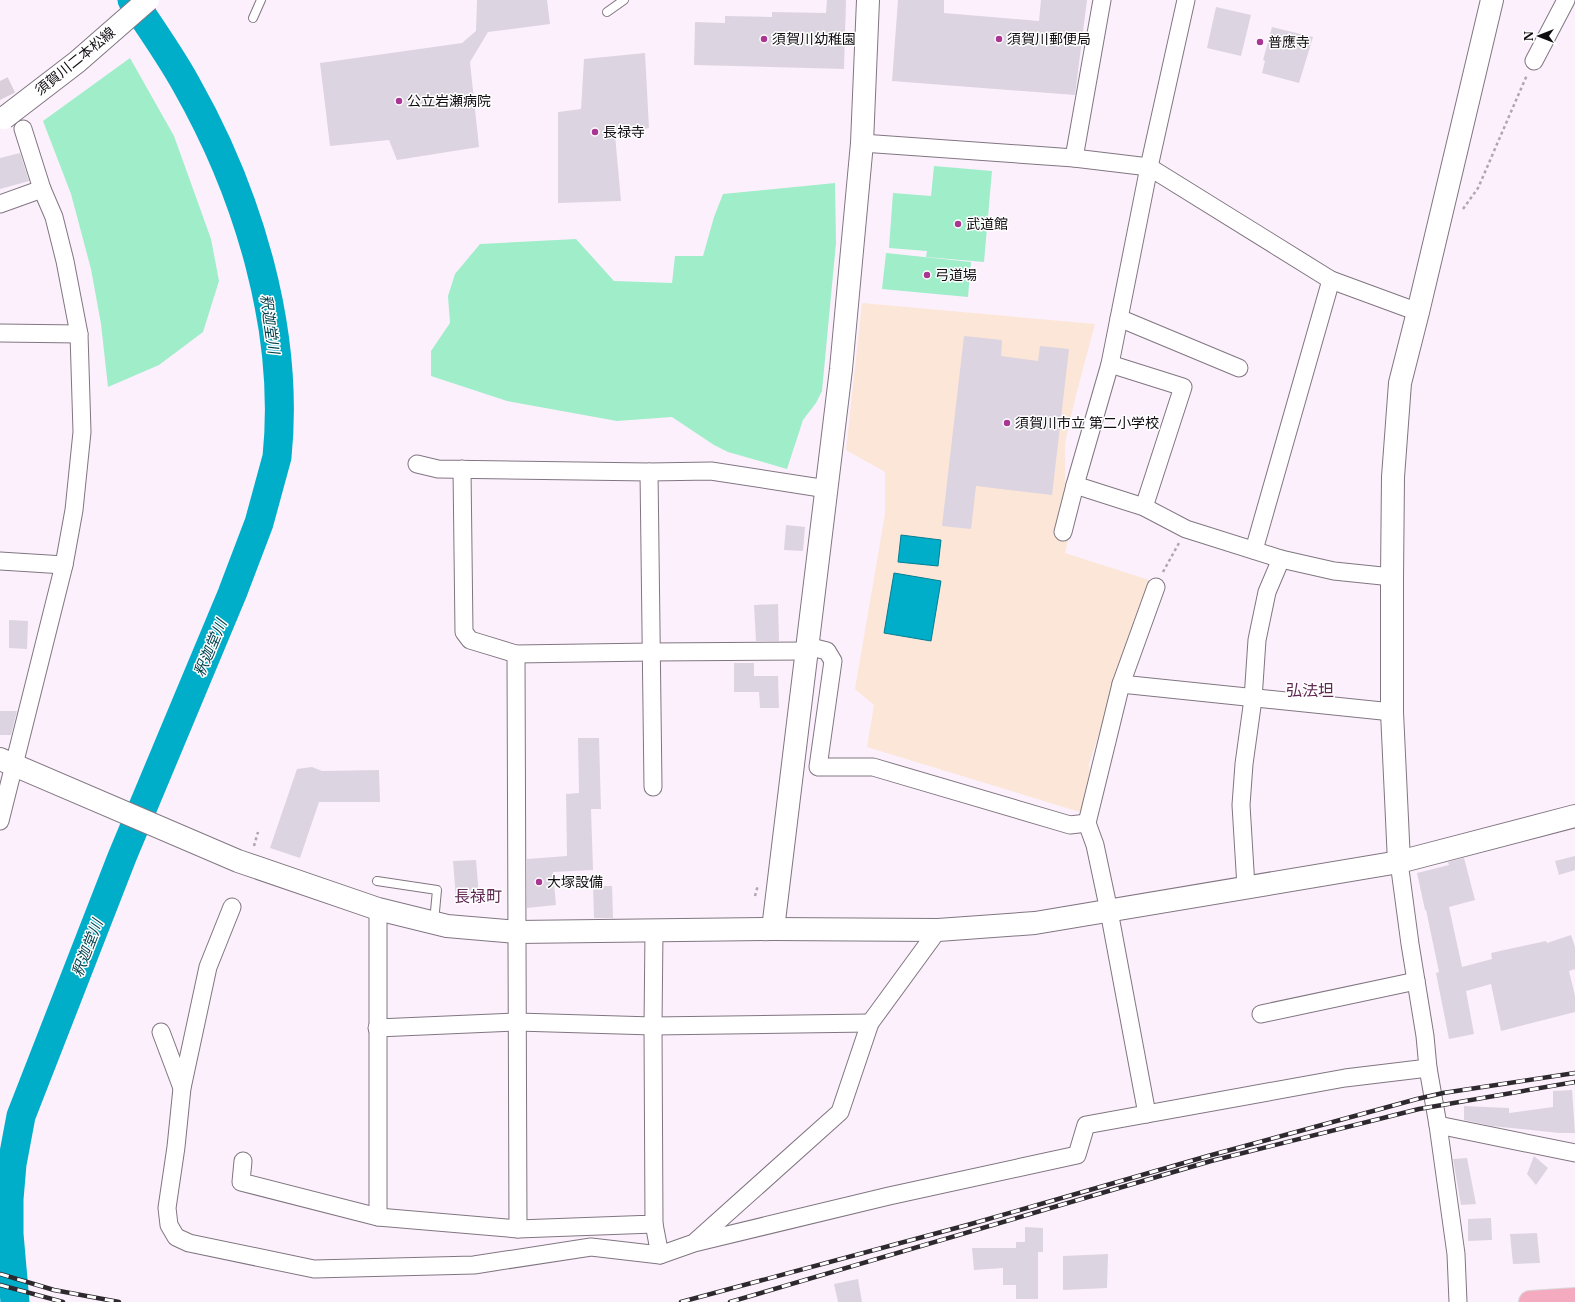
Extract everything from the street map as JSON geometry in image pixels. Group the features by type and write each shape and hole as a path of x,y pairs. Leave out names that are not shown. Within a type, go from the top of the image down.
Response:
{"highway":[{"path":"1530,1302 1575,1299"}],"street":[{"name":"須賀川二本松線","path":"2,120 77,62 148,0"},
{"path":"773,929 827,489 855,231 862,143 868,0"},
{"path":"1074,158 1102,0"},
{"path":"1063,532 1110,364 1149,167 1186,0"},
{"path":"1458,1302 1456,1254 1399,862 1392,712 1393,477 1400,383 1439,226 1492,0"},
{"path":"1534,61 1566,0"},
{"path":"0,821 8,762 64,565 74,510 82,432 79,334 65,261 54,217 42,189 23,129"},
{"path":"862,143 1074,158 1149,167 1331,280 1418,312"},
{"path":"0,204 42,189"},
{"path":"1254,550 1331,280"},
{"path":"1119,318 1239,368"},
{"path":"0,333 79,334"},
{"path":"1110,364 1184,387 1144,506"},
{"path":"417,464 438,469 649,472 711,471 827,489"},
{"path":"462,469 464,632 470,640 516,654 807,648 827,651 833,662 818,767 873,767 1070,825 1087,824"},
{"path":"649,472 653,787"},
{"path":"1075,485 1144,506 1186,530 1281,559 1334,571 1392,577"},
{"path":"1246,888 1242,805 1244,764 1253,699 1257,640 1267,592 1281,559"},
{"path":"0,561 64,565"},
{"path":"1147,1114 1109,911 1095,845 1087,824 1121,684 1156,587"},
{"path":"516,654 518,1229"},
{"path":"1121,684 1253,699 1392,712"},
{"path":"8,762 238,861 378,909 447,926 517,932 773,929 938,930 1035,923 1399,862 1575,816"},
{"path":"232,907 208,967 182,1088 167,1208 169,1225 176,1237 189,1243 314,1269 474,1265 591,1247 660,1255 694,1243 889,1196 1077,1154 1086,1124 1345,1078 1428,1068"},
{"path":"378,909 378,1217"},
{"path":"694,1243 840,1112 870,1023 938,930"},
{"path":"654,931 654,1224 660,1255"},
{"path":"1261,1014 1416,981"},
{"path":"377,1028 517,1022 653,1026 870,1023"},
{"path":"161,1032 182,1088"},
{"path":"1438,1125 1575,1153"},
{"path":"243,1161 242,1182 378,1217 518,1229 654,1224"}],"lane":[{"path":"253,18 261,0"},
{"path":"606,12 624,0"},
{"path":"377,881 437,890 434,923"}],"path":[{"path":"1439,226 1456,219 1478,188 1534,61"},
{"path":"1156,587 1186,530"},
{"path":"253,848 258,832"}],"shaded area":[{"path":"862,303 1095,324 1065,443 1065,490 1054,533 1069,537 1065,553 1149,580 1089,764 1093,816 867,747 874,705 855,689 885,514 885,472 846,450"}],"green space":[{"path":"130,58 174,136 211,239 219,281 203,332 159,365 108,387 101,324 91,269 71,194 43,121"},
{"name":"武道館","path":"934,166 992,171 984,262 926,257 927,251 889,248 893,193 931,196"},
{"path":"835,183 836,243 822,391 816,403 803,420 787,469 728,452 714,445 672,417 617,421 507,401 431,376 431,351 450,323 448,296 455,274 480,244 576,239 614,281 672,283 675,256 703,256 714,217 723,194"},
{"name":"弓道場","path":"886,253 971,262 968,297 882,289"}],"water":[{"path":"901,535 941,540 938,566 898,562"},
{"path":"894,573 941,581 931,641 884,633"}],"building":[{"name":"公立岩瀬病院","path":"477,0 547,0 550,24 488,32 470,62 479,147 397,160 389,140 330,146 320,63 462,43 476,31"},
{"path":"827,0 846,0 844,69 694,65 695,22 725,23 725,16 772,17 772,12 826,13"},
{"path":"898,0 944,0 944,13 1039,21 1041,0 1087,0 1075,95 892,81"},
{"path":"1216,7 1251,15 1241,56 1207,48"},
{"path":"1272,27 1313,37 1299,83 1262,73 1265,61 1263,60"},
{"name":"長禄寺","path":"645,53 649,128 615,135 621,201 558,203 558,112 581,109 584,59"},
{"path":"20,153 29,181 0,189 0,158"},
{"name":"須賀川市立 第二小学校","path":"964,336 1002,340 1001,356 1038,361 1040,346 1069,349 1052,495 976,486 971,529 942,526"},
{"path":"786,525 805,527 803,551 784,550"},
{"path":"778,604 779,641 756,641 754,605"},
{"path":"9,620 28,621 27,649 9,648"},
{"path":"734,663 754,663 754,676 778,676 779,708 760,708 759,692 734,692"},
{"path":"0,711 17,711 11,735 0,735"},
{"path":"578,738 599,738 601,809 591,809 593,870 553,872 556,905 527,908 527,859 567,856 566,794 579,793"},
{"path":"312,767 322,771 379,770 380,802 319,802 300,858 270,848 297,769"},
{"path":"1575,856 1575,870 1559,875 1555,861"},
{"path":"1464,858 1475,900 1449,907 1462,967 1492,959 1491,953 1546,941 1547,943 1571,935 1575,947 1575,969 1569,971 1575,996 1575,1012 1501,1031 1491,984 1466,991 1474,1034 1449,1039 1436,973 1439,972 1417,873 1449,865 1448,862"},
{"path":"476,860 479,897 456,899 453,861"},
{"path":"593,886 612,886 613,918 594,918"},
{"path":"1572,1090 1575,1133 1559,1133 1492,1126 1464,1120 1464,1106 1509,1108 1509,1113 1553,1107 1553,1091"},
{"path":"1534,1156 1548,1168 1536,1185 1527,1174"},
{"path":"1467,1158 1476,1204 1461,1205 1453,1159"},
{"path":"1491,1218 1492,1240 1468,1241 1468,1219"},
{"path":"1025,1227 1043,1228 1043,1252 1038,1252 1038,1299 1016,1299 1016,1285 1003,1285 1003,1268 974,1270 972,1248 1016,1248 1016,1242 1025,1242"},
{"path":"1537,1233 1540,1263 1513,1264 1510,1234"},
{"path":"1108,1254 1107,1288 1063,1290 1063,1256"},
{"path":"858,1279 862,1302 838,1302 834,1284"}],"waterway":[{"name":"釈迦堂川","path":"15,1302 9,1234 9,1199 12,1164 21,1116 122,857 232,594 259,523 277,457 279,409 277,360 270,312 260,264 245,216 228,170 208,126 173,62 132,0"}],"tunnel":[{"path":"0,81 19,120"}],"railway":[{"path":"681,1302 971,1224 1208,1156 1417,1099 1443,1093 1575,1073"},
{"path":"730,1302 1211,1161 1419,1109 1575,1082"},
{"path":"0,1274 54,1290 119,1302"},
{"path":"0,1285 63,1302"}],"place":[{"name":"須賀川幼稚園","path":"764,39"},
{"name":"須賀川郵便局","path":"999,39"},
{"name":"普應寺","path":"1260,42"},
{"name":"公立岩瀬病院","path":"399,101"},
{"name":"長禄寺","path":"595,132"},
{"name":"武道館","path":"958,224"},
{"name":"弓道場","path":"927,275"},
{"name":"須賀川市立 第二小学校","path":"1007,423"},
{"name":"大塚設備","path":"539,882"}],"district":[{"name":"弘法坦","path":"1310,690"},
{"name":"長禄町","path":"478,896"}]}
